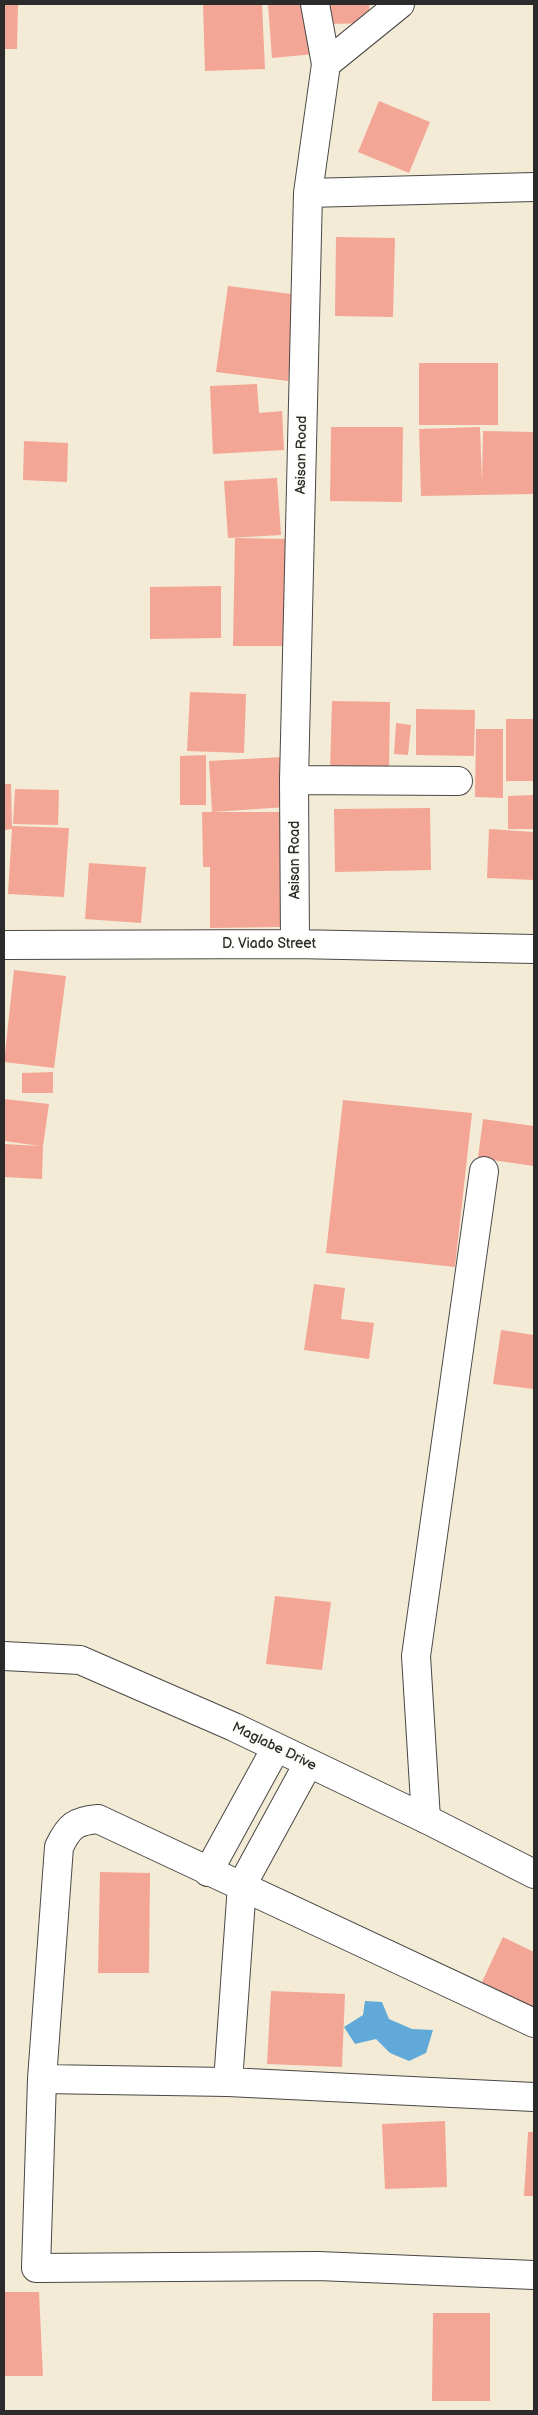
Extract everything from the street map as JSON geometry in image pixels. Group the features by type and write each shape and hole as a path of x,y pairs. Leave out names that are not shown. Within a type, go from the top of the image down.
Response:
{"street":[{"name":"Asisan Road","path":"295,944 294,780 308,193 326,64 315,4"},
{"path":"326,64 400,4"},
{"path":"308,193 534,187"},
{"path":"294,780 458,781"},
{"name":"D. Viado Street","path":"4,945 295,944 534,949"},
{"path":"426,1819 416,1656 484,1171"},
{"name":"Maglabe Drive","path":"4,1656 80,1660 276,1748 426,1819 534,1874"},
{"path":"208,1872 276,1748"},
{"path":"228,2082 242,1886 308,1764"},
{"path":"534,2023 98,1819 81,1820 67,1832 59,1848 42,2079 36,2268 318,2266 534,2275"},
{"path":"42,2079 228,2082 534,2097"}],"water":[{"path":"365,2001 382,2002 389,2019 412,2029 433,2030 426,2053 409,2061 390,2053 376,2039 355,2044 344,2027 363,2015"}],"building":[{"path":"4,4 18,4 17,49 4,49"},
{"path":"203,4 262,4 265,69 205,71"},
{"path":"268,4 310,4 314,54 272,58"},
{"path":"326,4 369,4 370,23 329,24"},
{"path":"379,101 430,122 409,173 358,152"},
{"path":"336,237 395,238 393,317 335,316"},
{"path":"228,286 299,295 288,381 216,372"},
{"path":"419,363 498,363 498,425 419,425"},
{"path":"257,384 259,413 282,411 284,450 213,454 210,386"},
{"path":"331,427 403,427 402,502 330,501"},
{"path":"480,427 482,482 483,431 534,432 534,494 421,496 419,429"},
{"path":"24,441 68,443 67,482 23,480"},
{"path":"277,478 281,535 228,538 224,481"},
{"path":"235,538 293,539 292,646 233,646"},
{"path":"221,586 221,638 150,639 150,587"},
{"path":"190,692 246,694 244,753 187,751"},
{"path":"332,701 390,702 389,770 330,769"},
{"path":"416,709 475,710 474,756 416,755"},
{"path":"506,719 534,719 534,781 506,781"},
{"path":"396,723 411,725 408,755 394,754"},
{"path":"476,729 503,729 503,798 475,797"},
{"path":"206,755 206,805 180,805 180,756"},
{"path":"283,757 287,807 212,812 209,761"},
{"path":"4,784 11,784 12,826 69,828 64,897 8,894 12,829 4,830"},
{"path":"15,789 59,790 58,825 13,824"},
{"path":"534,795 534,829 508,829 508,796"},
{"path":"430,808 431,870 335,872 334,809"},
{"path":"202,812 287,812 283,927 210,928 210,867 203,867"},
{"path":"489,829 534,832 534,880 487,878"},
{"path":"89,863 146,867 141,923 85,919"},
{"path":"14,970 66,976 54,1068 4,1062"},
{"path":"53,1072 53,1093 22,1093 22,1073"},
{"path":"4,1099 49,1104 43,1146 42,1179 4,1177 4,1144 40,1146 4,1141"},
{"path":"343,1100 472,1113 455,1267 326,1253"},
{"path":"483,1119 534,1126 534,1166 478,1158"},
{"path":"314,1284 345,1288 341,1319 374,1323 369,1359 304,1350"},
{"path":"501,1330 534,1335 534,1389 493,1384"},
{"path":"275,1596 331,1602 322,1670 266,1664"},
{"path":"100,1872 150,1873 149,1973 98,1973"},
{"path":"503,1937 534,1952 534,2010 481,1984"},
{"path":"271,1991 345,1994 342,2067 267,2064"},
{"path":"445,2121 447,2187 385,2189 382,2124"},
{"path":"528,2132 534,2132 534,2196 524,2196"},
{"path":"4,2292 39,2292 43,2376 4,2376"},
{"path":"433,2313 490,2313 490,2401 432,2401"}]}
